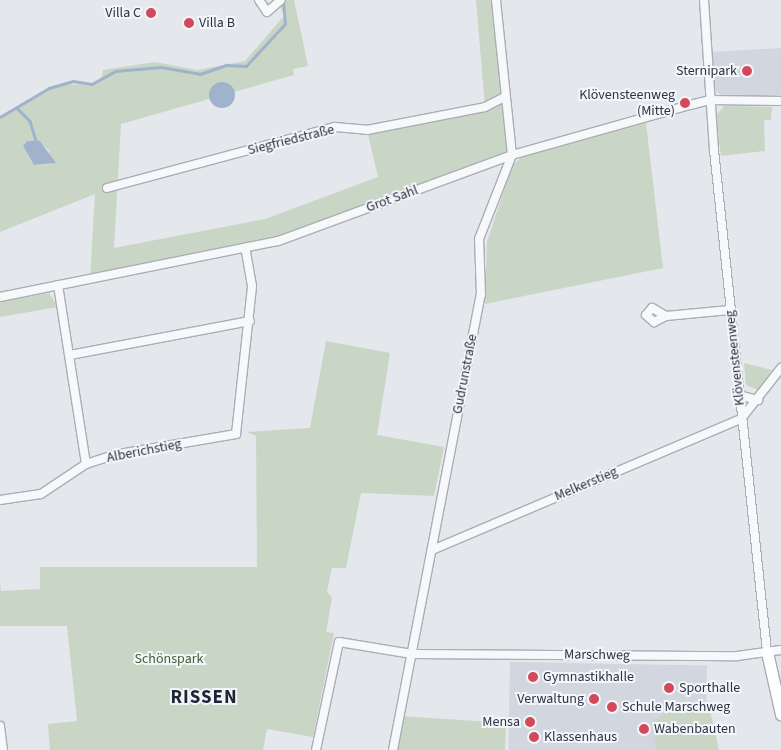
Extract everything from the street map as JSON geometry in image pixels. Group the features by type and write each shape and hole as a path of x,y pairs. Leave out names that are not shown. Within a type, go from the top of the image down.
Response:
{"street":[{"path":"259,0 267,12 280,2"},
{"name":"Gudrunstraße","path":"394,750 481,295 480,239 512,155 496,0"},
{"name":"Klövensteenweg","path":"704,0 710,100 738,395 767,652 781,714"},
{"name":"Siegfriedstraße","path":"107,188 335,127 367,130 485,107 505,97"},
{"name":"Grot Sahl","path":"0,296 278,241 512,155 710,100 781,101"},
{"path":"70,355 250,321 252,286 245,248"},
{"path":"58,285 86,464"},
{"path":"666,316 730,310"},
{"name":"Alberichstieg","path":"0,500 41,494 86,464 113,455 236,434 250,321"},
{"path":"741,419 758,400 781,368"},
{"path":"738,395 758,400"},
{"name":"Melkerstieg","path":"432,550 741,419"},
{"name":"Marschweg","path":"316,750 340,642 412,654 737,656 781,650"},
{"path":"0,726 3,750"}],"shaded area":[{"name":"Sternipark","path":"781,48 781,96 722,96 714,89 712,52"},
{"name":"Schule Marschweg","path":"510,662 707,665 705,750 508,750"}],"green space":[{"path":"278,0 294,0 308,66 293,69 294,75 121,124 114,248 265,219 378,177 367,130 485,107 476,0 496,0 512,155 278,241 90,279 95,194 0,232 0,117 59,85 92,84 102,77 103,70 155,62 197,70 245,61 284,16","holes":["40,141 49,151 50,164 34,165 23,146"]},
{"path":"724,106 772,107 771,120 764,120 765,151 721,156 716,116"},
{"path":"646,123 663,268 485,304 487,242 512,166 525,154"},
{"path":"49,293 58,307 0,317 0,302"},
{"name":"Schönspark","path":"326,341 390,353 377,435 444,447 434,496 361,493 346,568 332,568 327,591 332,598 326,632 334,633 313,737 267,729 263,750 50,750 48,724 77,721 67,626 0,626 0,583 1,591 40,589 40,567 257,567 256,436 247,432 310,428"},
{"path":"744,363 772,370 758,390 746,385"},
{"path":"692,705 710,710 719,750 657,750 651,722 674,707"},
{"path":"400,716 506,723 505,750 393,750"}],"water":[{"path":"222,82 231,86 235,95 231,104 222,108 213,104 209,95 213,86"},
{"path":"27,141 40,141 56,163 34,165 23,146"}],"waterway":[{"path":"0,117 49,88 73,81 92,84 115,71 161,67 200,74 226,65 246,66 285,24 283,1"},
{"path":"17,108 30,121 36,141"}],"place":[{"name":"Villa C","path":"151,13"},
{"name":"Villa B","path":"189,23"},
{"name":"Sternipark","path":"747,71"},
{"name":"Klövensteenweg (Mitte)","path":"685,103"},
{"name":"Gymnastikhalle","path":"533,677"},
{"name":"Sporthalle","path":"669,688"},
{"name":"Verwaltung","path":"594,699"},
{"name":"Schule Marschweg","path":"612,707"},
{"name":"Mensa","path":"530,722"},
{"name":"Wabenbauten","path":"644,729"},
{"name":"Klassenhaus","path":"534,737"}],"district":[{"name":"RISSEN","path":"204,698"}]}
